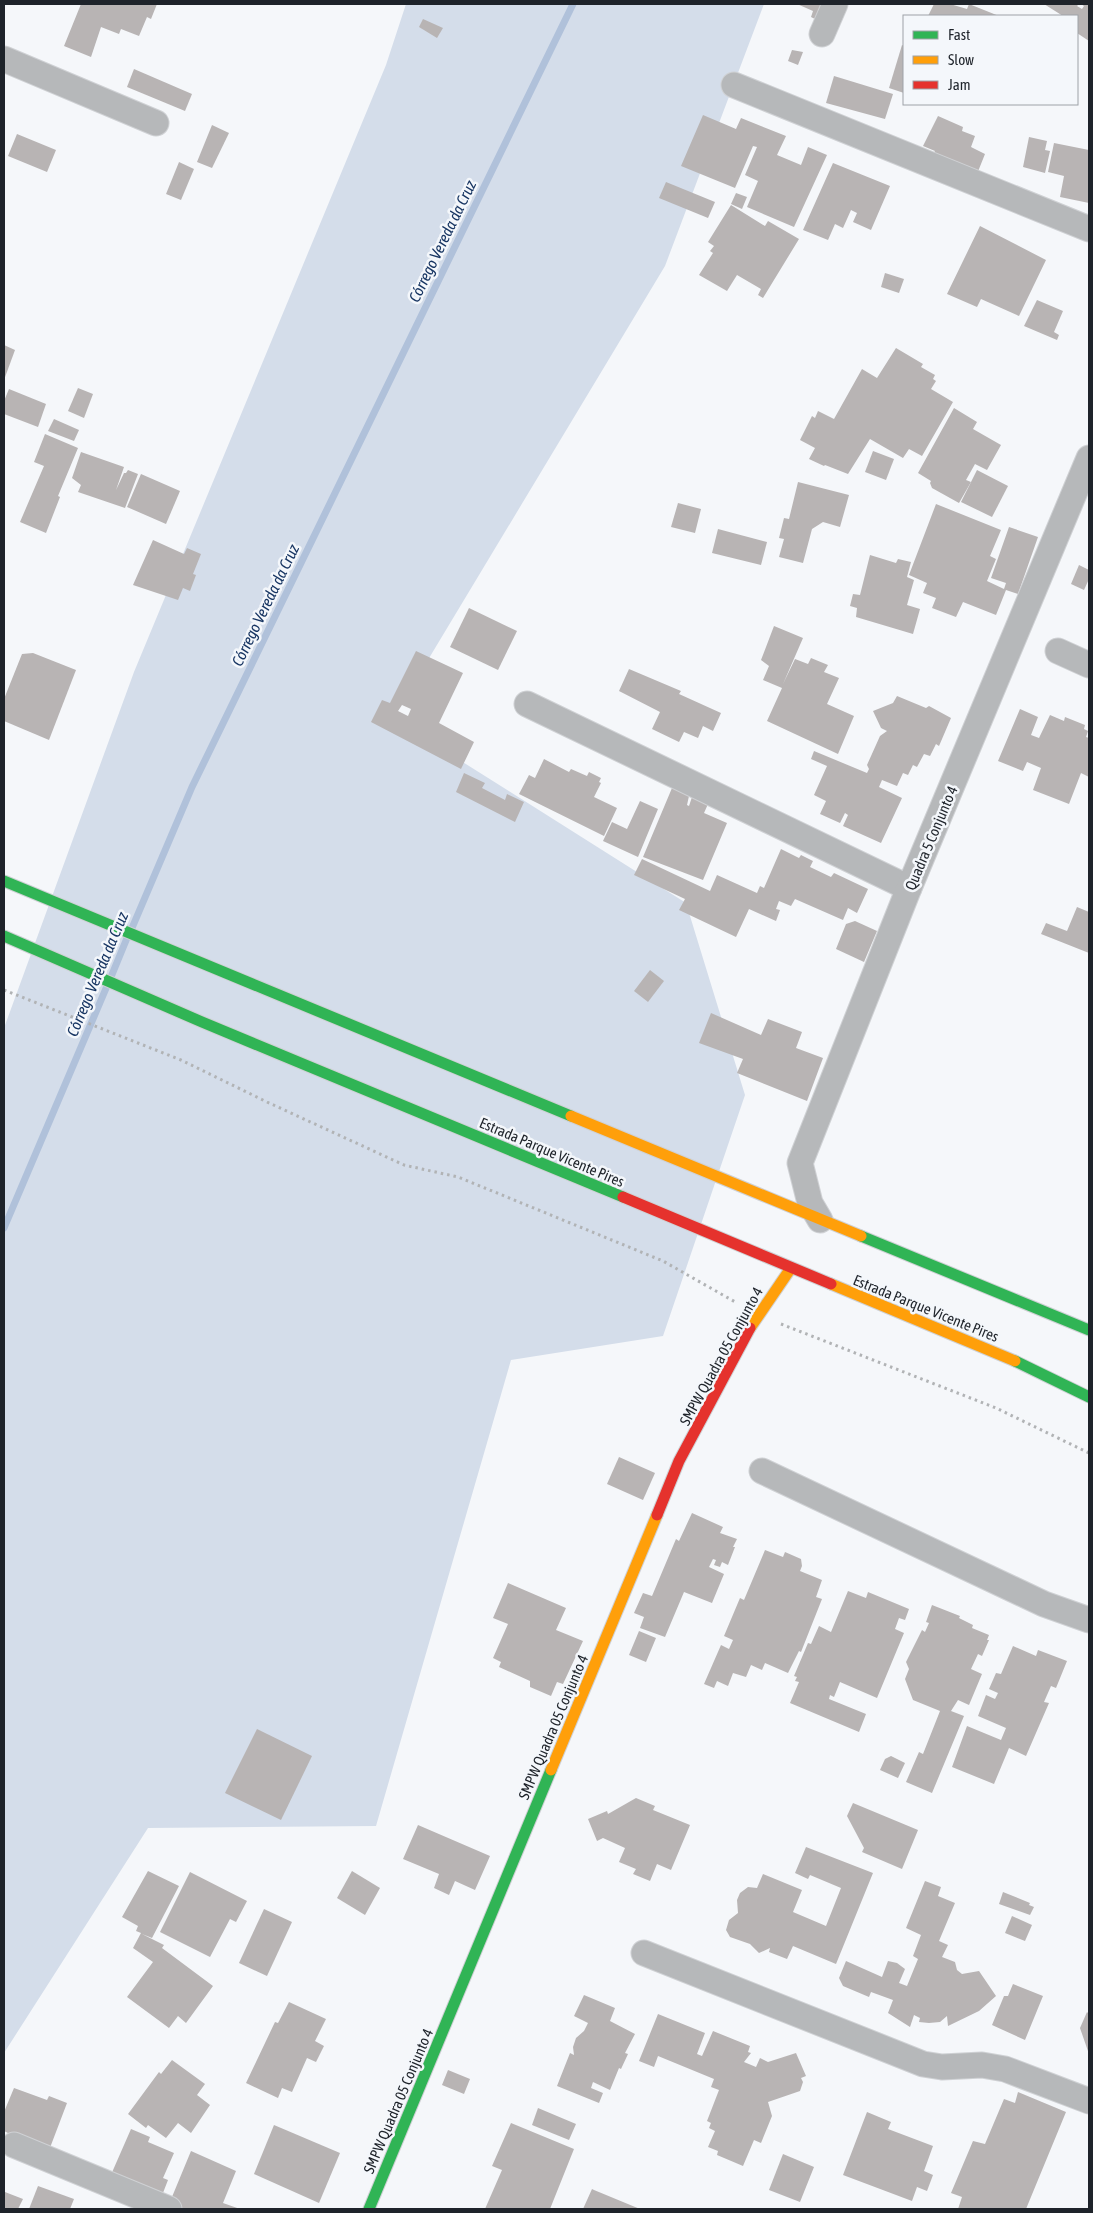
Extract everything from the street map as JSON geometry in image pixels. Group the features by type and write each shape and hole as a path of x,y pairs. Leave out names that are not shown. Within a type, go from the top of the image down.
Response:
{"main road":[{"path":"4,881 1089,1330"},
{"name":"Estrada Parque Vicente Pires","path":"4,936 202,1022 1020,1363 1089,1396"},
{"name":"SMPW Quadra 05 Conjunto 4","path":"369,2209 679,1461 758,1314 790,1268"}],"street":[{"path":"822,34 835,4"},
{"path":"4,59 156,123"},
{"path":"734,85 1089,229"},
{"name":"Quadra 5 Conjunto 4","path":"820,1220 810,1203 800,1164 910,888 1089,458"},
{"path":"1058,651 1089,665"},
{"path":"527,704 910,888"},
{"path":"762,1471 1044,1604 1089,1620"},
{"path":"644,1953 923,2064 942,2067 982,2065 1005,2069 1089,2101"},
{"path":"14,2145 170,2209"}],"path":[{"path":"4,990 181,1060 404,1165 458,1177 663,1261 758,1314 823,1342 996,1408 1089,1453"}],"shaded area":[{"path":"406,4 764,4 665,266 393,718 686,903 745,1095 663,1336 511,1360 376,1826 148,1828 4,2053 4,1028 134,672 386,65"}],"building":[{"path":"81,4 157,4 151,19 147,17 139,36 121,29 119,34 101,27 91,57 64,46"},
{"path":"797,4 824,4 817,20 811,17 813,11"},
{"path":"934,4 950,4 967,9 969,4 996,15 928,15"},
{"path":"1044,4 1079,4 1077,6 1082,9 1084,6 1081,4 1089,4 1089,41 1078,34 1078,15 1061,15"},
{"path":"423,19 443,28 437,38 419,27"},
{"path":"902,45 903,93 889,88"},
{"path":"792,50 803,52 798,65 788,61"},
{"path":"134,69 192,94 185,111 127,87"},
{"path":"834,76 893,94 885,119 826,103"},
{"path":"703,115 736,129 741,118 786,136 777,155 801,165 808,147 827,155 794,227 747,207 758,181 745,175 757,147 753,146 735,188 681,166"},
{"path":"938,116 963,127 962,131 975,136 971,147 985,154 977,174 933,154 935,151 923,146"},
{"path":"212,125 229,133 212,168 197,162"},
{"path":"17,134 56,150 47,172 8,156"},
{"path":"1029,137 1047,141 1045,150 1050,151 1045,173 1023,167"},
{"path":"1054,143 1089,150 1089,203 1060,197 1064,176 1048,172"},
{"path":"179,162 194,169 181,200 166,194"},
{"path":"833,163 890,186 871,230 853,222 857,213 851,210 843,228 835,224 828,240 803,230"},
{"path":"666,182 715,202 708,218 659,198"},
{"path":"736,193 747,197 742,209 731,204"},
{"path":"731,205 765,226 768,221 799,239 763,298 758,295 761,289 737,275 727,291 699,275 713,253 710,251 714,246 708,242"},
{"path":"980,226 1046,260 1019,316 981,299 977,307 947,294"},
{"path":"885,273 904,279 899,293 881,287"},
{"path":"1037,300 1063,311 1054,332 1059,335 1057,340 1024,326"},
{"path":"4,345 15,350 4,380"},
{"path":"896,348 923,364 921,367 935,375 933,379 936,381 931,389 953,402 922,456 909,449 903,458 870,439 848,474 809,459 815,448 800,440 812,416 815,418 818,411 834,419 862,369 877,378"},
{"path":"78,388 93,394 84,418 68,411"},
{"path":"9,389 46,404 38,427 4,414 4,401"},
{"path":"954,408 977,422 973,429 1001,445 987,470 975,464 966,480 971,482 959,503 932,488 931,481 918,473"},
{"path":"54,419 79,430 74,441 48,431"},
{"path":"45,434 78,448 58,496 60,497 46,533 20,522 44,466 34,462"},
{"path":"873,451 894,459 886,480 865,472"},
{"path":"81,452 124,467 116,490 124,473 128,470 138,474 125,508 78,492 81,485 72,478"},
{"path":"977,470 1008,486 992,517 961,502"},
{"path":"141,474 180,491 166,524 127,507"},
{"path":"798,482 849,495 840,527 823,522 812,529 803,563 779,557 784,539 779,538 784,518 789,519"},
{"path":"678,503 701,509 695,533 671,527"},
{"path":"936,504 1001,530 990,556 996,559 987,581 1004,589 1006,583 991,578 1009,527 1038,537 1018,594 1006,590 996,615 963,602 956,617 932,608 936,598 923,593 927,583 909,575"},
{"path":"718,529 767,542 761,565 712,553"},
{"path":"153,540 184,554 187,548 201,554 193,574 196,575 190,591 183,588 178,600 133,585"},
{"path":"870,555 896,563 898,559 911,562 907,577 914,580 907,605 920,609 913,634 856,617 857,608 850,606 853,594 860,595"},
{"path":"1079,565 1089,570 1089,579 1084,590 1071,584"},
{"path":"469,608 517,631 498,670 450,647"},
{"path":"774,626 803,638 783,684 795,659 808,664 811,658 828,665 824,672 839,678 827,704 854,716 838,754 767,721 782,688 763,680 769,666 761,660"},
{"path":"416,651 463,673 439,723 474,742 461,769 371,722 382,700 390,703","holes":["402,705 411,709 408,716 398,711"]},
{"path":"33,653 76,670 49,740 4,721 4,699 22,654"},
{"path":"629,669 681,691 679,694 721,713 713,731 703,726 698,738 684,732 679,742 652,729 660,712 619,691"},
{"path":"897,696 926,708 929,706 951,718 939,746 936,744 930,756 924,754 917,767 913,765 908,775 903,773 897,786 882,780 879,787 902,798 881,843 843,826 848,815 845,813 840,823 820,814 826,801 814,795 827,766 811,759 814,751 867,773 869,769 867,765 880,736 887,731 881,728 873,711 893,703"},
{"path":"1020,709 1038,717 1031,735 1039,738 1050,715 1064,721 1065,717 1085,725 1084,729 1088,731 1086,737 1089,738 1089,777 1081,773 1069,804 1033,790 1041,768 1027,762 1023,771 998,761"},
{"path":"544,759 569,772 571,769 587,776 589,772 601,778 599,782 601,783 594,797 617,808 604,836 519,794 529,775 535,778"},
{"path":"464,773 485,783 482,788 505,800 507,794 524,802 515,822 456,792"},
{"path":"672,788 689,796 687,805 689,806 692,797 708,804 704,813 727,823 703,880 643,857"},
{"path":"640,801 658,809 638,857 603,841 612,822 627,829"},
{"path":"781,849 799,858 801,855 813,861 810,867 831,877 834,873 868,889 857,913 848,908 843,920 795,899 791,906 779,901 776,909 780,910 776,921 749,909 736,937 679,910 685,899 634,875 642,859 710,891 717,875 757,893 760,886 764,888"},
{"path":"1077,907 1089,912 1089,953 1041,934 1046,923 1067,931"},
{"path":"855,921 877,931 864,962 836,949 846,924"},
{"path":"650,970 664,981 648,1002 634,991"},
{"path":"711,1013 761,1035 768,1019 802,1032 796,1048 823,1058 807,1101 737,1073 743,1059 699,1043"},
{"path":"619,1457 655,1473 643,1500 607,1484"},
{"path":"692,1513 723,1527 720,1533 737,1539 728,1565 722,1562 720,1567 714,1565 716,1560 713,1559 709,1567 724,1574 712,1603 684,1592 665,1637 640,1628 644,1617 634,1613 643,1593 652,1596 676,1539 679,1541"},
{"path":"765,1550 783,1557 785,1552 801,1559 802,1566 800,1571 822,1580 816,1597 822,1599 801,1652 799,1651 788,1673 765,1663 762,1670 751,1665 746,1677 733,1673 728,1686 717,1681 714,1688 704,1684 721,1645 729,1649 733,1640 724,1636 740,1598 744,1600"},
{"path":"508,1583 566,1608 556,1630 583,1641 563,1684 557,1682 551,1696 530,1687 530,1681 499,1667 501,1662 493,1658 508,1624 493,1618"},
{"path":"848,1591 866,1598 868,1592 909,1609 905,1620 899,1618 895,1629 904,1633 877,1698 840,1682 834,1697 830,1695 829,1699 866,1714 859,1732 790,1703 799,1682 795,1681 797,1677 794,1676 808,1643 811,1644 819,1626 831,1632"},
{"path":"932,1605 960,1616 959,1618 973,1625 972,1628 989,1635 987,1640 989,1640 982,1656 978,1654 971,1669 982,1674 969,1705 958,1700 951,1711 964,1716 932,1793 906,1782 919,1752 923,1754 940,1711 913,1700 905,1679 909,1669 906,1662 922,1630 925,1632 929,1623 926,1622"},
{"path":"639,1631 656,1638 646,1662 629,1655"},
{"path":"1013,1646 1036,1656 1038,1650 1067,1661 1056,1688 1051,1686 1044,1702 1049,1703 1026,1756 1009,1748 994,1784 952,1767 967,1726 1001,1740 1006,1728 978,1716 986,1695 995,1699 998,1693 989,1689 996,1673 1001,1674"},
{"path":"257,1729 312,1756 281,1820 225,1793"},
{"path":"891,1756 905,1763 898,1778 880,1770 885,1759"},
{"path":"636,1798 655,1806 653,1810 690,1825 671,1870 657,1864 650,1881 633,1874 636,1869 619,1862 625,1848 603,1838 597,1841 588,1819 607,1811 608,1814"},
{"path":"853,1803 918,1830 902,1869 862,1852 864,1848 847,1816"},
{"path":"418,1825 490,1856 475,1890 455,1881 449,1895 434,1888 439,1874 403,1859"},
{"path":"806,1847 873,1873 836,1964 793,1946 787,1959 769,1952 770,1948 759,1953 750,1944 730,1937 726,1930 729,1920 738,1913 737,1900 740,1893 748,1887 757,1888 763,1874 802,1890 793,1912 826,1926 841,1888 810,1875 808,1879 795,1873"},
{"path":"148,1871 179,1886 152,1938 142,1934 164,1945 162,1948 213,1986 186,2023 178,2016 169,2028 127,1997 153,1962 133,1948 141,1933 136,1931 138,1926 122,1917"},
{"path":"352,1871 380,1888 365,1915 337,1898"},
{"path":"190,1872 247,1901 236,1922 230,1919 210,1957 160,1932"},
{"path":"925,1881 941,1887 938,1896 955,1903 939,1941 948,1945 942,1957 955,1962 957,1970 962,1974 979,1971 996,1996 979,2011 948,2026 947,2016 940,2022 929,2023 919,2022 920,2018 914,2015 910,2027 888,2013 893,2000 871,1992 869,1997 843,1986 839,1978 846,1961 882,1977 888,1961 897,1963 905,1969 899,1983 907,1986 918,1959 913,1956 921,1935 906,1928"},
{"path":"1003,1892 1030,1903 1029,1905 1034,1907 1030,1915 999,1904"},
{"path":"264,1909 292,1922 267,1976 239,1963"},
{"path":"1012,1916 1032,1925 1025,1941 1005,1933"},
{"path":"1013,1984 1043,1996 1025,2040 992,2025 1004,1996 1008,1996"},
{"path":"584,1995 615,2008 610,2021 635,2034 625,2053 628,2054 621,2069 619,2068 610,2090 593,2082 591,2088 603,2093 599,2103 557,2086 570,2053 574,2055 573,2047 576,2038 584,2031 588,2023 574,2016"},
{"path":"289,2002 326,2019 315,2041 324,2046 316,2062 307,2058 292,2092 282,2088 278,2098 246,2083 275,2022 278,2023"},
{"path":"1087,2012 1089,2014 1089,2054 1080,2028"},
{"path":"658,2014 705,2033 697,2054 702,2056 713,2031 750,2046 748,2052 751,2053 744,2062 756,2067 760,2058 768,2062 796,2053 806,2076 801,2078 803,2082 800,2091 768,2102 772,2116 761,2143 754,2140 743,2166 717,2155 718,2151 708,2147 715,2131 709,2128 711,2123 707,2121 719,2090 711,2087 714,2079 658,2056 654,2067 639,2061"},
{"path":"172,2060 205,2084 197,2095 210,2105 191,2133 178,2123 166,2138 148,2125 146,2128 128,2114 159,2072 161,2074"},
{"path":"448,2070 470,2079 464,2094 442,2085"},
{"path":"14,2088 47,2100 49,2096 67,2103 48,2153 4,2131 4,2112"},
{"path":"1018,2092 1066,2112 1026,2209 958,2209 962,2197 951,2193 973,2141 985,2144 1004,2099 1015,2103"},
{"path":"538,2108 576,2124 569,2140 532,2125"},
{"path":"867,2112 891,2122 888,2129 933,2146 924,2171 933,2175 927,2191 917,2187 912,2201 843,2175"},
{"path":"511,2123 574,2149 550,2209 485,2209 502,2170 492,2166"},
{"path":"274,2125 340,2153 319,2203 254,2174"},
{"path":"131,2129 150,2137 148,2142 174,2153 163,2178 168,2180 161,2198 110,2177"},
{"path":"191,2151 236,2171 223,2203 240,2209 167,2209"},
{"path":"783,2154 814,2167 800,2202 769,2190"},
{"path":"38,2186 74,2199 70,2209 29,2209"},
{"path":"592,2189 594,2190 640,2209 583,2209"},
{"path":"5,2192 23,2199 18,2209 4,2209"}],"waterway":[{"name":"Córrego Vereda da Cruz","path":"132,928 192,787 573,4"},
{"name":"Córrego Vereda da Cruz","path":"111,977 127,938"},
{"name":"Córrego Vereda da Cruz","path":"4,1228 107,986"}],"traffic: fast":[{"path":"4,881 571,1116"},
{"path":"4,936 202,1022 623,1197"},
{"path":"861,1236 1089,1330"},
{"path":"1015,1361 1089,1397"},
{"path":"369,2209 551,1770"}],"traffic: slow":[{"path":"571,1116 861,1236"},
{"path":"750,1328 791,1268"},
{"path":"831,1284 1015,1361"},
{"path":"551,1770 657,1515"}],"traffic: jam":[{"path":"623,1197 831,1284"},
{"path":"657,1515 679,1461 750,1328"}]}
